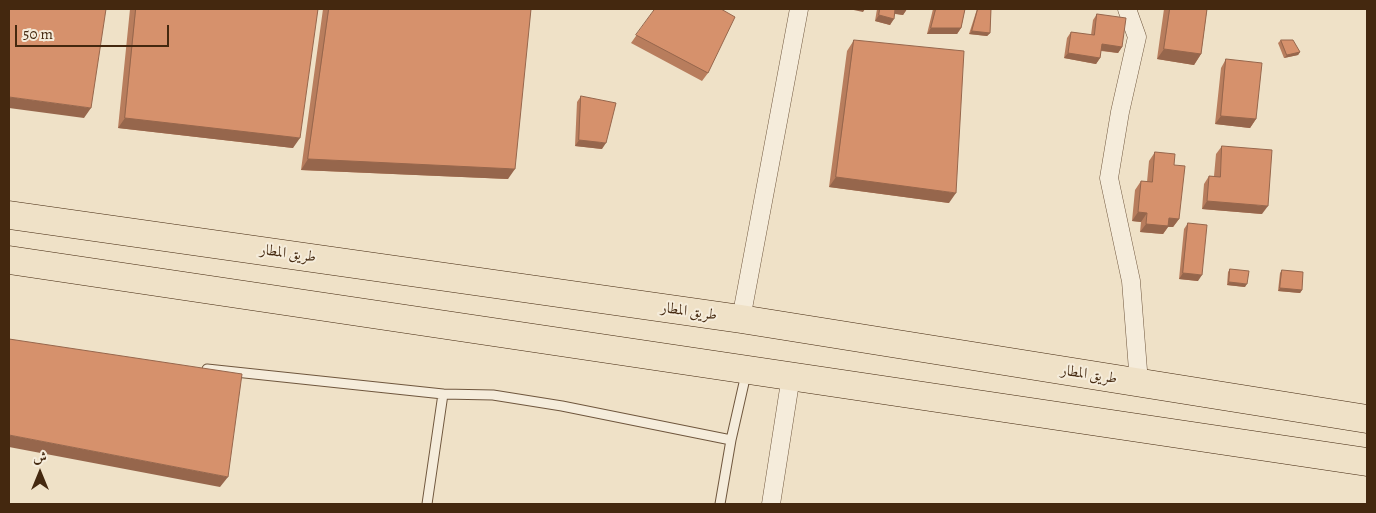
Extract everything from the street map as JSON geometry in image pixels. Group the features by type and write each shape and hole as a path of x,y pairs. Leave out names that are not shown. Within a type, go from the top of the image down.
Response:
{"highway":[{"name":"طريق المطار","path":"9,215 741,319 1367,419"},
{"path":"9,260 1367,462"}],"street":[{"path":"741,319 799,9"},
{"path":"1126,9 1136,37 1120,112 1109,178 1131,281 1139,382"},
{"path":"771,504 791,376"}],"lane":[{"path":"194,368 443,394 493,395 552,404 731,440"},
{"path":"720,504 731,440 747,371"},
{"path":"427,504 443,394"}],"building":[{"path":"9,9 106,9 91,108 9,97"},
{"path":"136,9 318,9 300,138 125,118"},
{"path":"329,9 531,9 515,169 308,159"},
{"path":"655,9 721,9 735,17 708,73 636,35"},
{"path":"880,9 895,9 894,19 879,15"},
{"path":"936,9 965,9 961,28 931,28"},
{"path":"978,9 991,9 990,33 972,31"},
{"path":"1170,9 1207,9 1201,54 1164,49"},
{"path":"1097,14 1126,18 1122,47 1102,44 1100,58 1068,53 1071,32 1094,35"},
{"path":"854,40 964,51 956,193 836,177"},
{"path":"1281,40 1293,40 1300,52 1287,55"},
{"path":"1226,59 1262,63 1256,119 1221,116"},
{"path":"581,96 616,103 606,143 579,140"},
{"path":"1222,146 1272,150 1268,206 1207,201 1209,176 1220,177"},
{"path":"1155,152 1175,154 1174,165 1185,166 1179,219 1169,218 1168,226 1146,224 1147,213 1138,212 1141,181 1152,182"},
{"path":"1188,223 1207,225 1202,275 1183,273"},
{"path":"1230,269 1249,271 1247,284 1229,282"},
{"path":"1282,270 1303,272 1302,290 1280,288"},
{"path":"9,339 242,374 228,477 9,435"}]}
